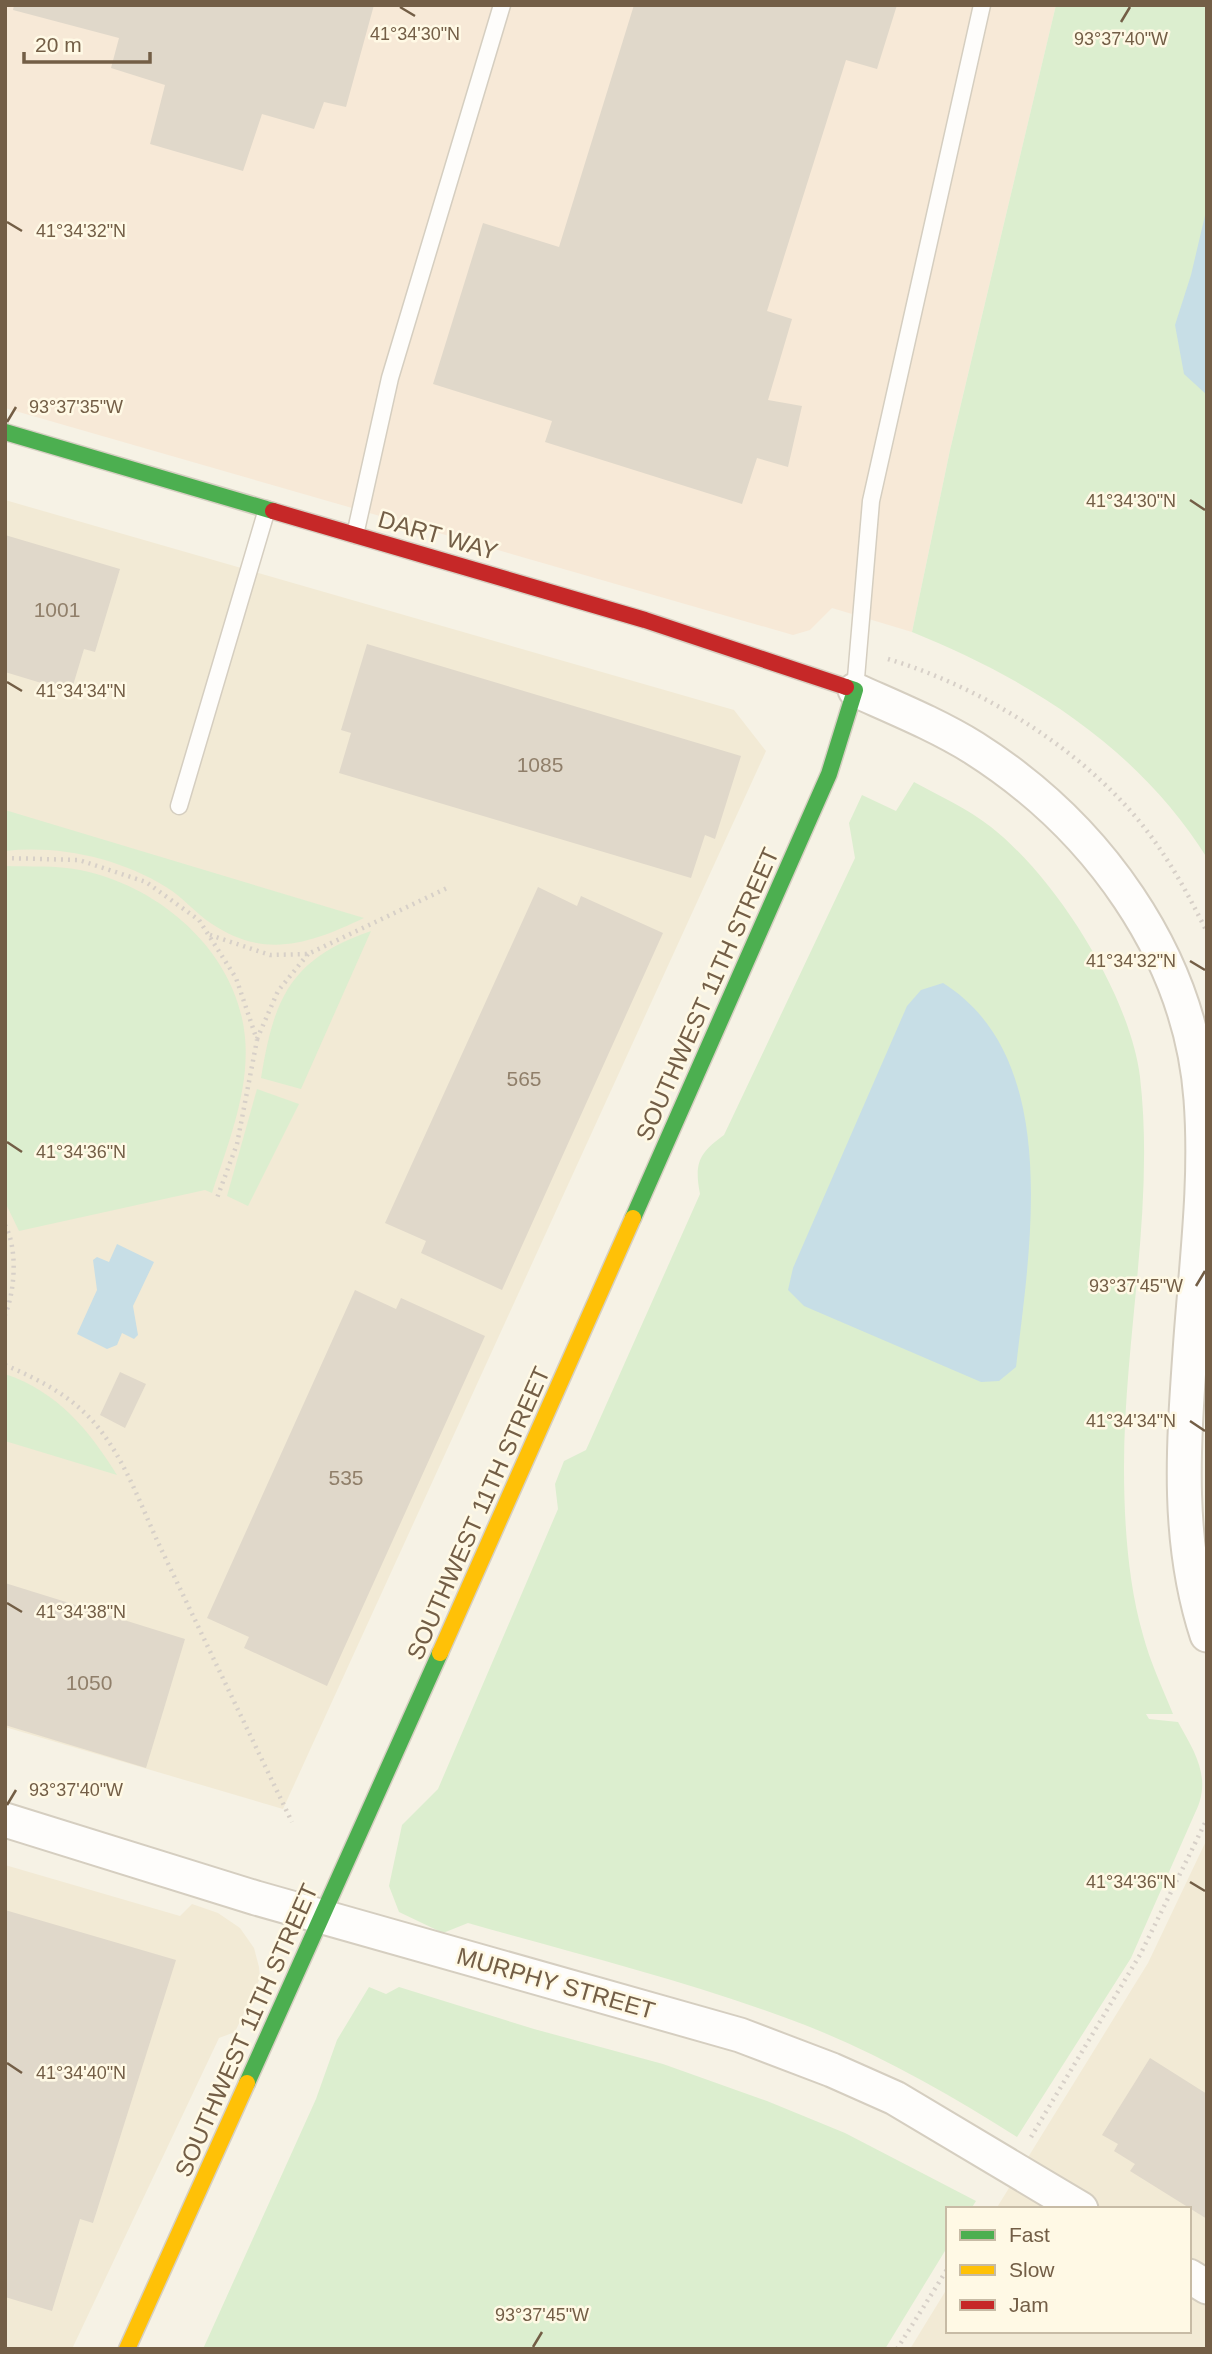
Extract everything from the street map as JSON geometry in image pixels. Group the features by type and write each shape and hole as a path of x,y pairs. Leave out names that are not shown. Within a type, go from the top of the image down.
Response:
{"street":[{"name":"DART WAY","path":"5,432 645,620 855,690"},
{"path":"855,690 919,718 974,748 1028,786 1077,830 1124,890 1161,952 1188,1023 1201,1097 1203,1181 1182,1471 1195,1600 1207,1635"},
{"name":"SOUTHWEST 11TH STREET","path":"127,2349 323,1916 829,774 855,690"},
{"name":"MURPHY STREET","path":"5,1820 323,1916 740,2035 832,2070 927,2116 1078,2207"},
{"path":"1191,2277 1207,2287"}],"lane":[{"path":"355,535 390,378 502,5"},
{"path":"855,690 871,501 982,5"},
{"path":"179,806 267,509"}],"path":[{"path":"5,858 79,860 146,882 198,920 208,934 236,978 257,1040"},
{"path":"208,934 270,955 308,954 447,888"},
{"path":"217,1198 237,1144 257,1040 278,991 308,954"},
{"path":"5,1226 10,1235 12,1297 5,1315"},
{"path":"5,1365 42,1381 68,1398 97,1426 129,1474 157,1542 292,1822"},
{"path":"1028,2141 1141,1953 1207,1819"},
{"path":"897,2349 946,2271"}],"shaded area":[{"path":"5,5 1056,5 950,450 912,632 832,608 810,630 793,635 5,408"},
{"path":"5,500 734,710 766,751 283,1809 5,1727"},
{"path":"1207,1839 1207,2349 910,2349 946,2290 946,2333 1191,2333 1191,2207 997,2207 1148,1963"},
{"path":"5,1865 180,1916 192,1904 218,1913 240,1928 254,1948 259,1967 260,1978 235,2032 219,2038 72,2349 5,2349"}],"green space":[{"path":"1056,5 1207,5 1207,858 1149,783 1115,751 1078,722 999,672 912,632 950,450"},
{"path":"914,782 991,827 1016,849 1040,876 1086,940 1106,975 1133,1045 1140,1077 1144,1175 1125,1419 1126,1531 1134,1595 1143,1635 1173,1714 1146,1714 1149,1719 1178,1722 1196,1756 1202,1778 1200,1801 1131,1958 1017,2137 913,2076 805,2025 680,1983 468,1923 443,1933 399,1912 389,1886 402,1825 438,1789 558,1509 555,1484 564,1461 586,1450 700,1194 700,1160 709,1147 724,1135 855,858 849,823 862,795 896,811"},
{"path":"5,810 364,918 307,940 270,945 251,942 212,924 172,891 129,868 67,852 5,851"},
{"path":"5,866 80,870 110,878 138,891 165,907 190,928 210,951 227,977 239,1006 246,1057 241,1097 212,1193 205,1190 19,1231 5,1202"},
{"path":"371,931 301,1089 261,1078 272,1025 290,985 321,955"},
{"path":"257,1089 299,1104 248,1206 227,1196"},
{"path":"5,1374 41,1391 70,1414 95,1442 117,1475 5,1441"},
{"path":"369,1987 386,1994 399,1987 534,2029 663,2064 767,2101 845,2133 976,2201 972,2207 946,2207 946,2249 885,2349 203,2349 316,2099 337,2040"}],"water":[{"path":"1207,207 1207,395 1184,374 1175,325 1191,275"},
{"path":"943,983 981,1016 1007,1058 1023,1106 1030,1158 1031,1213 1027,1267 1016,1367 999,1381 981,1382 804,1306 788,1290 793,1268 907,1006 921,990"},
{"path":"117,1244 154,1262 133,1306 138,1335 134,1339 122,1333 117,1345 107,1349 77,1334 97,1290 93,1260 97,1257 109,1262"}],"building":[{"path":"14,5 374,5 346,107 324,102 314,129 262,114 243,171 150,144 165,85 111,68 119,38 13,10"},
{"path":"634,5 897,5 877,69 846,60 767,311 792,319 768,400 802,406 788,467 757,458 742,504 545,442 552,421 433,384 483,223 559,247"},
{"path":"5,535 120,569 95,652 84,649 71,692 5,672"},
{"path":"367,644 741,756 715,839 705,835 691,878 339,773 351,733 341,730"},
{"path":"538,887 577,906 581,896 663,933 502,1290 421,1253 426,1241 385,1223"},
{"path":"355,1290 396,1309 401,1298 485,1336 327,1686 244,1648 249,1637 207,1618"},
{"path":"120,1372 146,1384 125,1428 100,1415"},
{"path":"5,1583 185,1639 146,1768 5,1725"},
{"path":"5,1910 176,1960 93,2223 80,2219 52,2311 5,2297"},
{"path":"1150,2058 1207,2094 1207,2219 1130,2171 1135,2164 1114,2151 1118,2144 1102,2135"}],"traffic: fast":[{"path":"5,432 273,511"},
{"path":"633,1218 829,774 855,690 846,687"},
{"path":"247,2083 440,1653"}],"traffic: slow":[{"path":"440,1653 633,1218"},
{"path":"127,2349 247,2083"}],"traffic: jam":[{"path":"273,511 645,620 846,687"}]}
